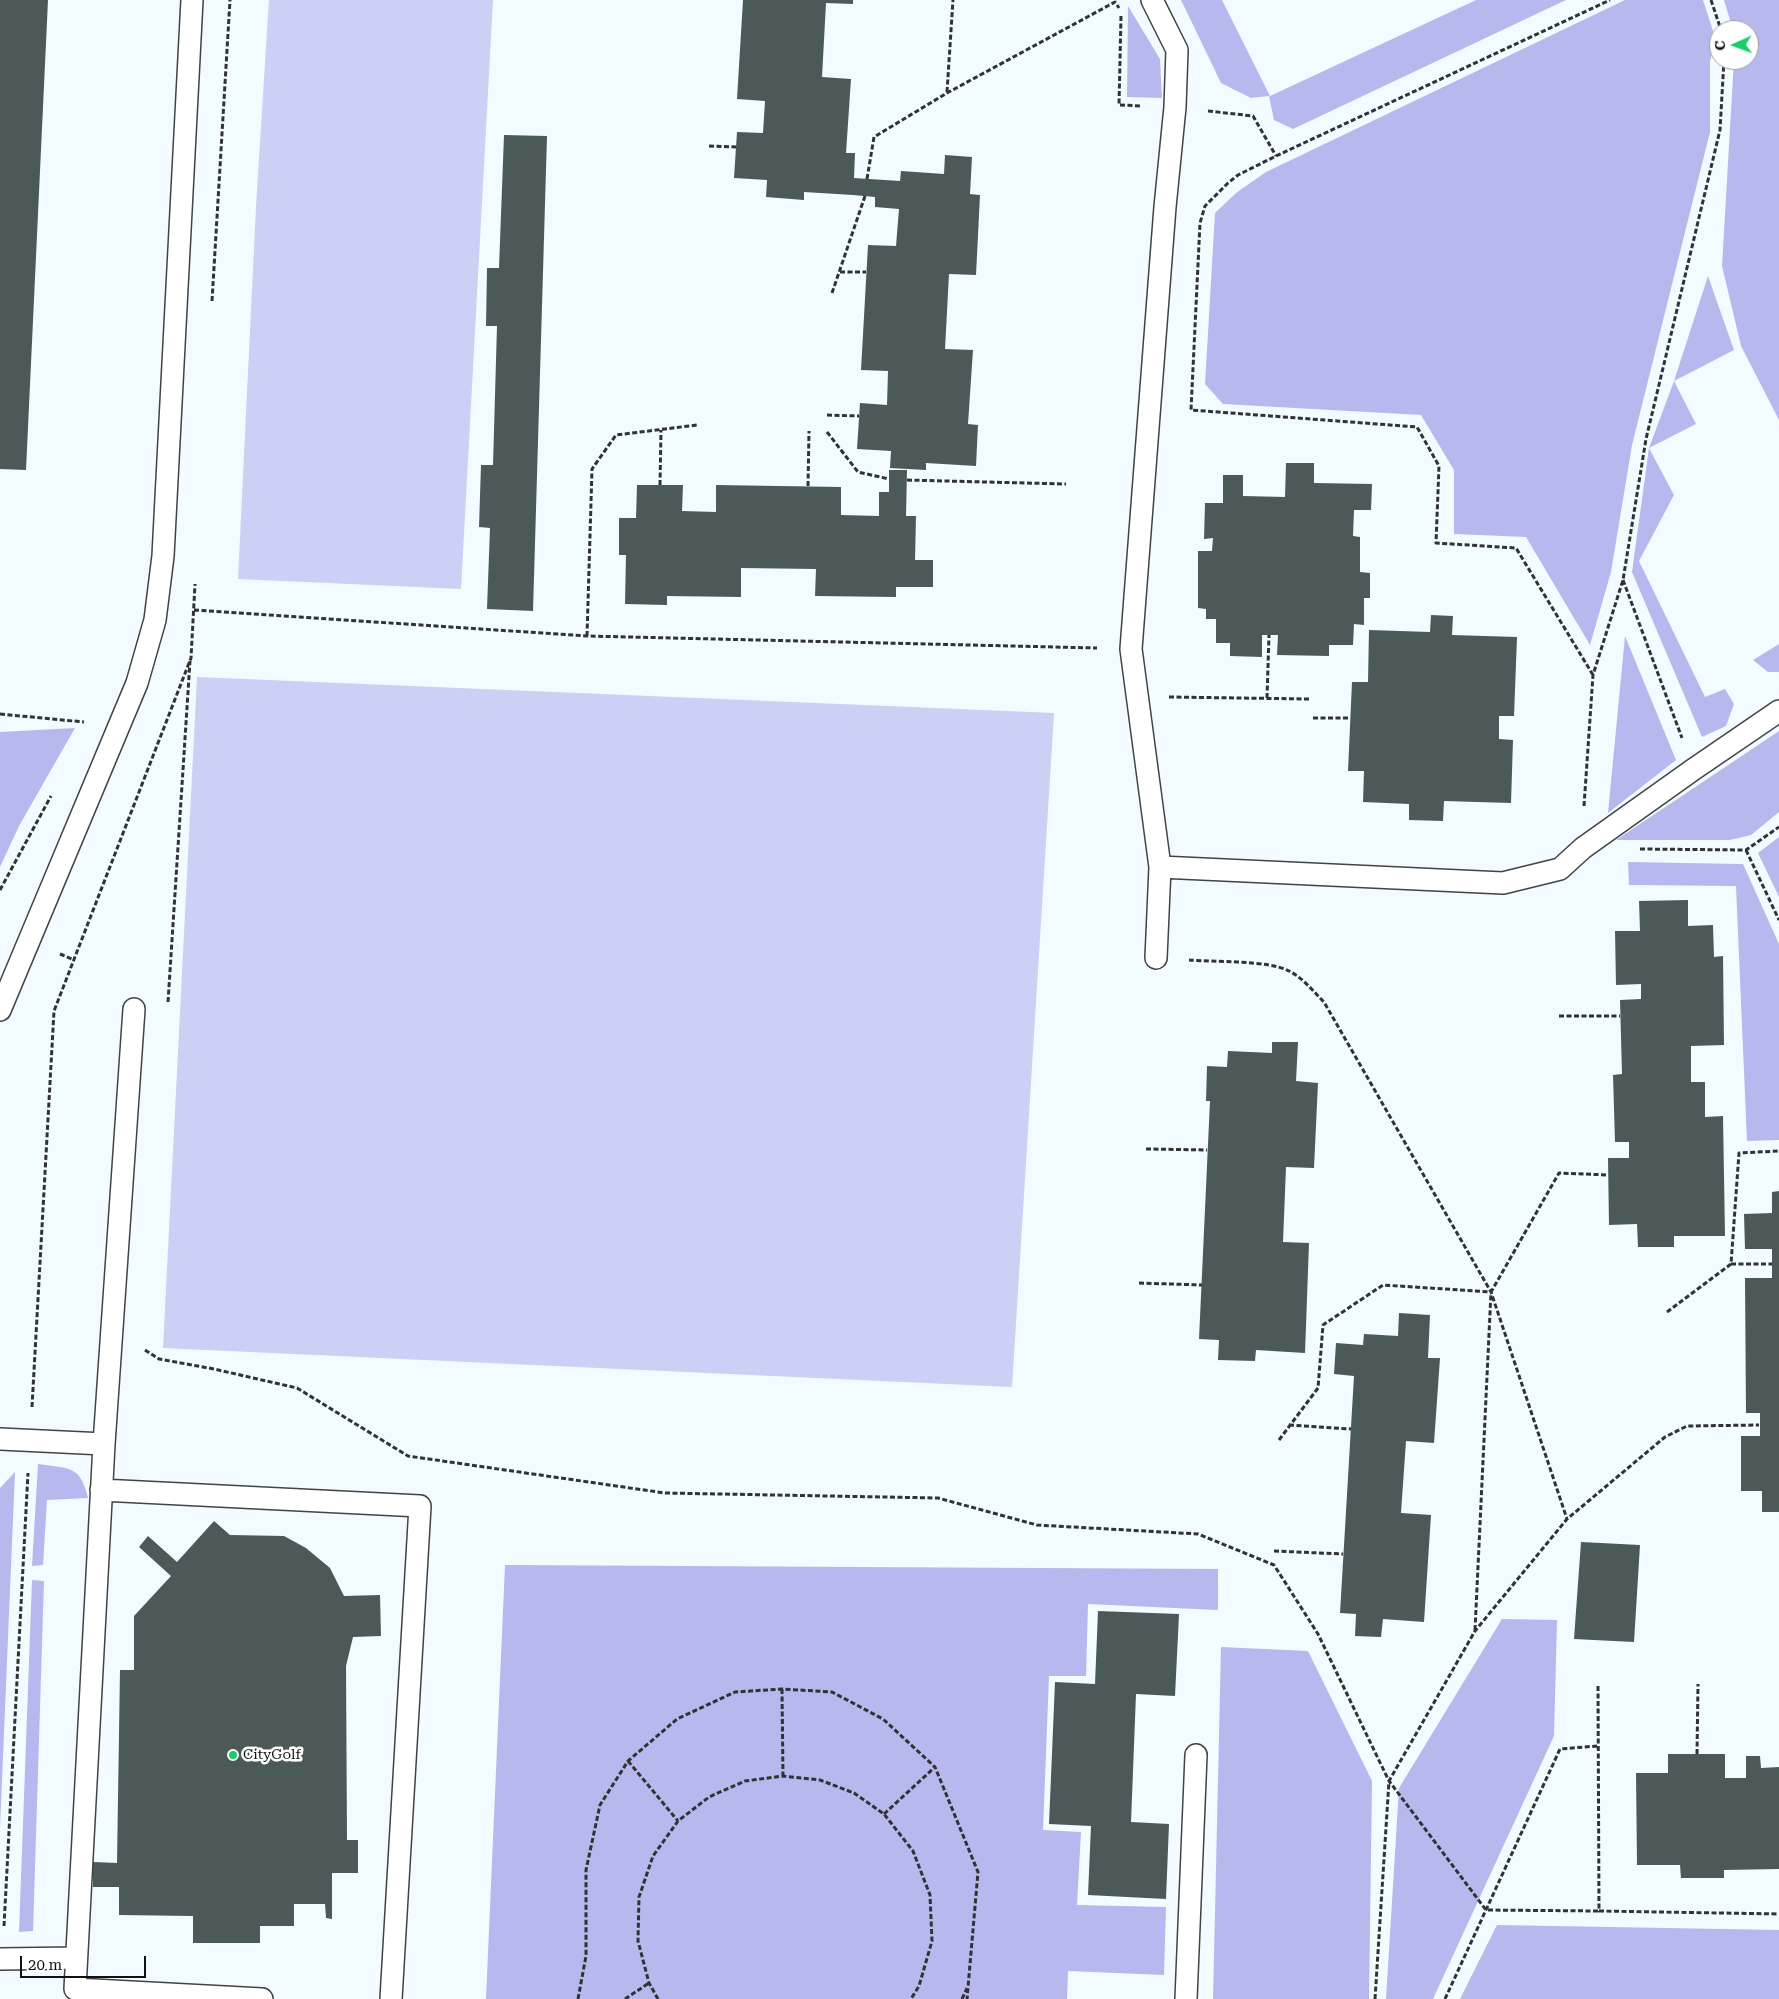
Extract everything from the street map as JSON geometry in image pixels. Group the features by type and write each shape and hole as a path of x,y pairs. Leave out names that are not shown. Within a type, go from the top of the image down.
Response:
{"lane":[{"path":"0,1010 137,683 155,620 163,556 192,0"},
{"path":"1152,0 1177,50 1175,107 1165,207 1131,649 1160,867 1156,958"},
{"path":"1160,867 1503,883 1560,869 1583,848 1779,711"},
{"path":"134,1009 101,1490 75,1989 262,1999"},
{"path":"0,1439 104,1444"},
{"path":"101,1490 420,1506 391,1999"},
{"path":"1186,1999 1196,1755"},
{"path":"0,1959 76,1958"}],"path":[{"path":"947,93 953,0"},
{"path":"1593,675 1516,548 1436,543 1439,466 1417,427 1191,410 1200,223 1205,206 1238,175 1610,0"},
{"path":"1711,0 1718,20"},
{"path":"867,179 874,137 947,93 1115,2 1122,13 1119,105"},
{"path":"1723,70 1720,130 1646,439 1623,580 1593,675 1584,798 1583,848 1746,850 1779,827"},
{"path":"1253,116 1276,156"},
{"path":"709,146 736,147"},
{"path":"832,293 865,196"},
{"path":"840,272 866,272"},
{"path":"827,416 859,416"},
{"path":"587,636 592,469 616,435 697,425"},
{"path":"660,485 661,430"},
{"path":"808,486 809,431"},
{"path":"826,432 858,472 889,479"},
{"path":"907,480 1066,484"},
{"path":"1623,580 1694,769"},
{"path":"194,610 587,636 1104,648"},
{"path":"1267,698 1269,635"},
{"path":"134,1009 167,1009 191,658"},
{"path":"1138,696 1309,699"},
{"path":"0,714 91,723"},
{"path":"1313,718 1350,718"},
{"path":"0,890 53,793"},
{"path":"1746,850 1779,920"},
{"path":"1156,958 1271,965 1289,971 1308,985 1324,1002 1491,1292 1567,1520"},
{"path":"1559,1016 1620,1016"},
{"path":"1146,1149 1208,1150"},
{"path":"1731,1264 1739,1153 1779,1151"},
{"path":"1475,1631 1491,1292 1559,1173 1608,1175"},
{"path":"1667,1312 1731,1264 1772,1264"},
{"path":"1139,1283 1202,1285"},
{"path":"1278,1440 1318,1388 1323,1325 1383,1285 1491,1292"},
{"path":"112,1328 159,1359 214,1369 297,1388 408,1456 665,1493 938,1498 1037,1525 1198,1534 1274,1565 1318,1634 1388,1781 1486,1910"},
{"path":"1289,1425 1351,1429"},
{"path":"1375,1999 1388,1781 1475,1631 1567,1520 1665,1438 1687,1426 1759,1425"},
{"path":"1274,1551 1344,1554"},
{"path":"1697,1754 1698,1684"},
{"path":"1598,1686 1599,1912"},
{"path":"782,1689 783,1776"},
{"path":"578,1999 586,1956 586,1870 600,1805 628,1762 677,1719 735,1692 782,1689 832,1692 883,1719 935,1767 978,1872 967,1999"},
{"path":"1445,1999 1560,1749 1598,1746"},
{"path":"628,1762 678,1821"},
{"path":"884,1814 935,1767"},
{"path":"658,1999 649,1983 638,1941 639,1898 653,1856 678,1821 709,1797 745,1781 783,1776 820,1780 854,1793 884,1814 913,1851 930,1895 932,1941 919,1986 911,1999"},
{"path":"1486,1910 1779,1914"},
{"path":"626,1999 649,1983"},
{"path":"962,1999 968,1986"}],"shaded area":[{"path":"269,0 493,0 461,589 238,579 256,207"},
{"path":"1181,0 1222,0 1270,96 1476,0 1566,0 1293,129 1274,120 1269,96 1251,98 1221,83"},
{"path":"1625,0 1703,0 1710,20 1710,132 1632,445 1611,572 1590,645 1526,537 1454,534 1454,470 1421,415 1223,404 1205,384 1215,213 1236,193 1266,172"},
{"path":"1724,0 1779,0 1779,420 1741,346 1722,266 1733,70 1759,70 1759,20 1730,20"},
{"path":"1128,6 1160,59 1162,98 1127,97"},
{"path":"1708,276 1734,350 1674,381"},
{"path":"1674,381 1696,424 1649,448"},
{"path":"1649,448 1674,495 1639,561 1705,697 1725,689 1734,704 1726,726 1702,737 1632,572"},
{"path":"1625,636 1676,760 1608,813"},
{"path":"1779,644 1779,672 1768,672 1753,660"},
{"path":"197,677 1054,713 1012,1387 163,1348"},
{"path":"75,728 19,826 0,867 0,732"},
{"path":"1779,731 1779,812 1751,835 1730,840 1616,840"},
{"path":"1779,837 1779,897 1758,853"},
{"path":"1628,862 1743,864 1779,944 1779,1140 1747,1141 1736,886 1629,885"},
{"path":"38,1464 72,1470 81,1479 88,1498 47,1500 43,1565 32,1566"},
{"path":"15,1472 0,1828 0,1488"},
{"path":"505,1565 1218,1569 1218,1610 1088,1604 1086,1676 1049,1676 1043,1830 1081,1832 1077,1905 1166,1907 1164,1975 1068,1971 1067,1999 486,1999"},
{"path":"32,1580 44,1581 33,1931 19,1932"},
{"path":"1502,1619 1557,1620 1554,1736 1433,1999 1386,1999 1399,1788"},
{"path":"1221,1647 1308,1651 1372,1781 1369,1999 1213,1999"},
{"path":"1497,1925 1779,1930 1779,1999 1460,1999"}],"building":[{"path":"0,0 48,0 26,470 0,469"},
{"path":"743,0 853,0 853,4 826,3 822,77 851,79 846,153 855,153 854,178 900,181 901,171 944,174 945,155 972,157 970,194 980,195 976,275 949,274 945,349 973,350 968,424 978,425 976,466 926,463 926,470 890,468 891,451 857,449 860,403 887,405 888,371 861,370 868,245 896,246 899,209 875,207 875,197 853,195 804,192 804,200 766,197 767,180 734,178 737,132 763,133 765,101 737,99"},
{"path":"504,135 547,136 533,611 487,609 490,528 479,527 481,465 493,465 497,326 486,326 487,268 499,268"},
{"path":"1286,463 1314,463 1314,483 1372,484 1371,510 1354,510 1353,536 1360,537 1360,572 1370,573 1370,598 1364,598 1364,625 1354,624 1353,645 1329,645 1329,656 1277,655 1278,635 1262,635 1262,657 1230,656 1230,643 1216,643 1216,619 1206,619 1206,609 1198,608 1198,551 1212,551 1213,538 1204,539 1205,503 1223,503 1223,475 1243,475 1243,496 1285,497"},
{"path":"889,470 907,470 906,516 916,516 915,560 933,560 933,587 896,587 896,597 815,596 816,569 741,568 741,597 667,596 667,605 625,604 626,555 619,555 619,518 636,518 637,485 683,485 682,511 716,512 716,485 841,487 841,515 879,516 879,492 889,492"},
{"path":"1431,615 1453,616 1452,635 1517,637 1514,716 1499,716 1499,739 1513,740 1511,803 1444,801 1443,821 1409,820 1409,804 1363,802 1364,771 1348,771 1352,682 1368,682 1369,630 1430,632"},
{"path":"1688,900 1688,926 1713,925 1714,957 1723,956 1724,1045 1691,1046 1691,1082 1705,1082 1705,1117 1723,1116 1725,1236 1674,1236 1674,1247 1638,1247 1637,1224 1609,1225 1608,1158 1629,1158 1629,1142 1615,1142 1613,1075 1622,1074 1620,1000 1641,999 1641,984 1616,985 1615,931 1640,931 1639,901"},
{"path":"1272,1042 1298,1042 1296,1081 1318,1083 1314,1168 1286,1167 1283,1242 1309,1243 1305,1353 1256,1350 1255,1361 1218,1360 1219,1340 1199,1339 1210,1101 1206,1101 1207,1066 1227,1067 1228,1051 1272,1053"},
{"path":"1779,1191 1779,1512 1762,1512 1762,1491 1741,1491 1741,1436 1760,1436 1760,1413 1746,1413 1745,1278 1772,1278 1772,1249 1745,1249 1744,1214 1772,1213 1772,1192"},
{"path":"1399,1313 1430,1315 1428,1358 1440,1358 1434,1443 1406,1441 1401,1513 1431,1515 1424,1622 1383,1619 1381,1637 1355,1636 1356,1614 1340,1613 1354,1376 1334,1374 1336,1343 1363,1345 1364,1334 1398,1336"},
{"name":"CityGolf","path":"214,1521 230,1535 284,1536 306,1548 330,1568 344,1596 380,1595 381,1636 353,1637 346,1666 347,1840 358,1840 358,1873 332,1873 332,1919 326,1918 325,1904 294,1904 294,1926 260,1926 260,1943 193,1943 193,1916 119,1915 119,1887 93,1887 93,1862 117,1863 120,1670 134,1670 134,1616 171,1576 139,1547 148,1536 177,1562"},
{"path":"1581,1542 1640,1545 1634,1642 1574,1639"},
{"path":"1098,1611 1179,1614 1175,1696 1136,1694 1131,1822 1169,1824 1166,1899 1088,1895 1091,1826 1049,1824 1055,1682 1095,1684"},
{"path":"1668,1754 1725,1754 1725,1778 1746,1778 1746,1756 1760,1756 1761,1768 1779,1767 1779,1869 1724,1870 1724,1878 1681,1878 1680,1865 1637,1865 1636,1773 1668,1773"}],"place":[{"name":"CityGolf","path":"233,1755"}]}
